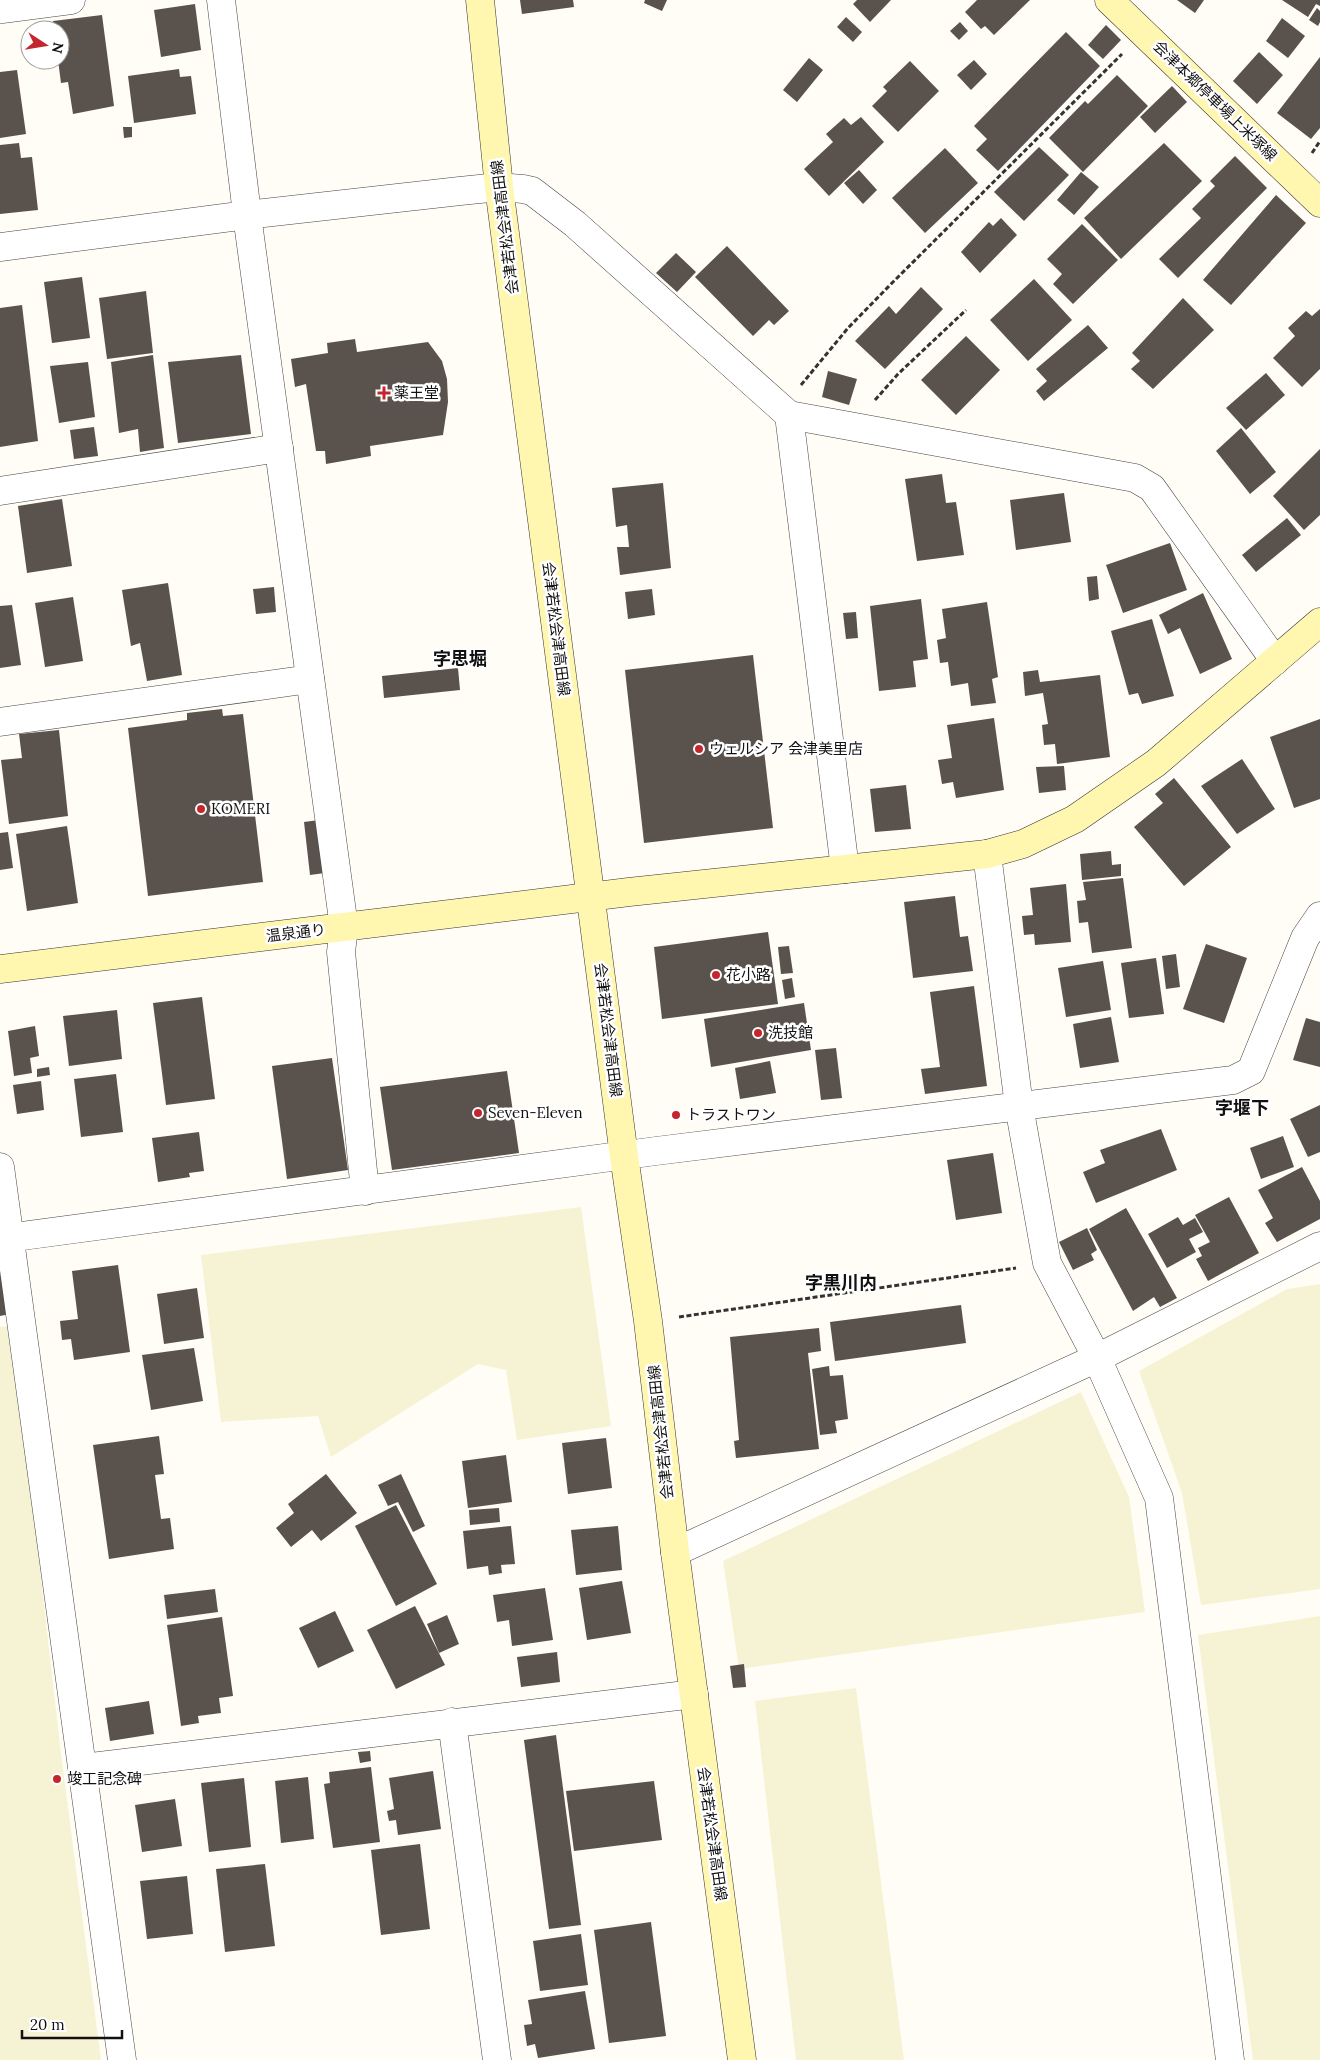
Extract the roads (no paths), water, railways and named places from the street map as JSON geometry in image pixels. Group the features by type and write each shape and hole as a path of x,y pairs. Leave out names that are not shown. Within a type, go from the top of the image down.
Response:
{"main road":[{"name":"会津若松会津高田線","path":"480,0 499,187 624,1156 648,1321 675,1552 742,2060"},
{"name":"会津本郷停車場上米塚線","path":"1109,0 1320,203"},
{"name":"温泉通り","path":"0,969 591,896 987,854 1023,844 1075,819 1156,763 1320,622"}],"street":[{"path":"0,8 71,0"},
{"path":"221,0 247,215 344,927 341,952 365,1190"},
{"path":"0,247 247,215 499,187 532,191 553,206 785,412 1135,478 1152,488 1275,661"},
{"path":"785,412 845,869"},
{"path":"0,491 279,448"},
{"path":"0,722 310,680"},
{"path":"987,854 1019,1106 1046,1263 1097,1358 1159,1498 1230,2060"},
{"path":"5,1238 624,1156 1233,1080 1251,1070 1305,938 1320,916"},
{"path":"0,1167 5,1238 83,1768 122,2060"},
{"path":"675,1552 1097,1358 1320,1246"},
{"path":"83,1768 694,1694"},
{"path":"452,1722 497,2060"}],"place":[{"name":"薬王堂","path":"384,393"},
{"name":"ウェルシア 会津美里店","path":"699,749"},
{"name":"KOMERI","path":"201,809"},
{"name":"花小路","path":"716,975"},
{"name":"洗技館","path":"758,1033"},
{"name":"Seven-Eleven","path":"478,1113"},
{"name":"トラストワン","path":"676,1115"},
{"name":"竣工記念碑","path":"57,1779"}],"district":[{"name":"字思堀","path":"460,659"},
{"name":"字堰下","path":"1242,1108"},
{"name":"字黒川内","path":"841,1283"}]}
